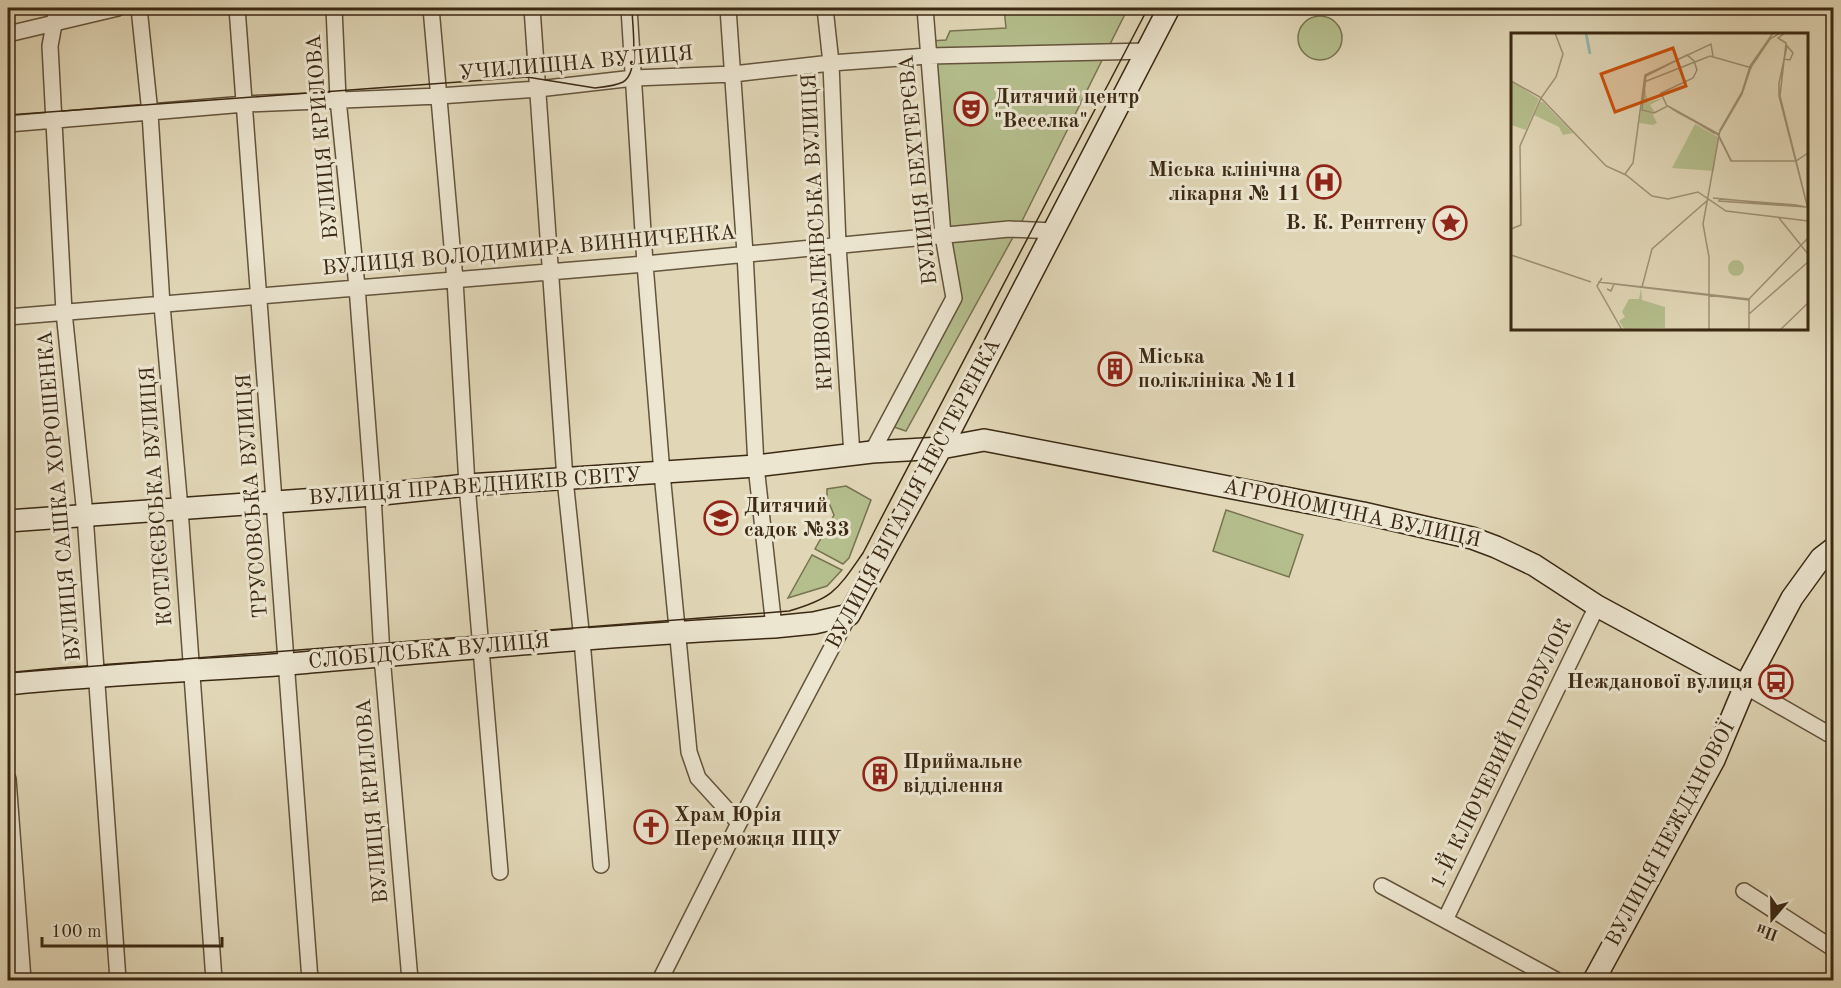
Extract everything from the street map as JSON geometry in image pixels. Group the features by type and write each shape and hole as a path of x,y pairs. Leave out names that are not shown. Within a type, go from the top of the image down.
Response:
{"main road":[{"name":"ВУЛИЦЯ ВІТАЛІЯ НЕСТЕРЕНКА","path":"849,615 964,405 1169,8"},
{"path":"964,405 970,429 984,440"},
{"name":"АГРОНОМІЧНА ВУЛИЦЯ","path":"941,448 984,440 1363,513 1472,538 1534,565 1597,606 1746,686"},
{"name":"ВУЛИЦЯ ПРАВЕДНИКІВ СВІТУ","path":"8,521 373,495 467,485 756,466 862,453 941,448"},
{"path":"1746,686 1800,585 1821,558 1833,548"},
{"name":"СЛОБІДСЬКА ВУЛИЦЯ","path":"8,684 97,675 286,664 482,647 774,627 814,623 849,615"},
{"name":"ВУЛИЦЯ НЕЖДАНОВОЇ","path":"1594,981 1714,760 1746,686"}],"street":[{"name":"ВУЛИЦЯ САШКА ХОРОШЕНКА","path":"57,8 50,46 64,312 85,515 118,981"},
{"path":"8,34 118,8"},
{"name":"КОТЛЄЄВСЬКА ВУЛИЦЯ","path":"139,8 150,112 162,305 180,509 214,981"},
{"name":"ТРУСОВСЬКА ВУЛИЦЯ","path":"237,8 310,981"},
{"name":"ВУЛИЦЯ КРИЛОВА","path":"334,8 338,99 357,287 373,495 382,656 410,981"},
{"path":"431,8 455,280 467,485 500,873"},
{"path":"532,8 565,479 582,640 601,865"},
{"path":"629,8 645,264 662,473 689,752 694,767 708,790 739,823"},
{"path":"728,8 745,253 756,466 774,627"},
{"name":"КРИВОБАЛКІВСЬКА ВУЛИЦЯ","path":"825,8 831,63 838,245 862,453"},
{"name":"ВУЛИЦЯ БЕХТЕРЄВА","path":"862,453 954,298 943,236 925,8"},
{"name":"УЧИЛИЩНА ВУЛИЦЯ","path":"8,124 245,104 439,96 538,89 634,78 733,74 831,63 928,56 1148,51"},
{"name":"ВУЛИЦЯ ВОЛОДИМИРА ВИННИЧЕНКА","path":"8,317 645,264 1019,229 1054,231"},
{"name":"1-Й КЛЮЧЕВИЙ ПРОВУЛОК","path":"1445,920 1597,606"},
{"name":"ВУЛИЦЯ ВІТАЛІЯ НЕСТЕРЕНКА","path":"660,981 739,823 849,615"},
{"path":"1746,686 1833,737"},
{"path":"8,779 23,981"},
{"path":"1382,886 1556,981"},
{"path":"1744,891 1833,949"}],"green space":[{"path":"1004,8 1128,8 1022,221 906,431 891,426 958,298 930,41 946,40 950,31 1006,28"},
{"path":"1320,16 1336,22 1342,38 1336,54 1320,60 1304,54 1298,38 1304,22"},
{"path":"846,486 871,500 849,558 843,564 815,549 834,515 827,498 827,489"},
{"path":"1226,510 1303,535 1289,577 1213,551"},
{"path":"812,555 842,570 827,586 788,598"}],"tram line":[{"path":"8,115 527,77 595,88 609,86 623,82 632,69 634,48 632,8"},
{"path":"8,673 789,611 825,597 847,576 863,553 1148,8"}],"place":[{"name":"Дитячий центр \"Веселка\"","path":"971,109"},
{"name":"Міська клінічна лікарня № 11","path":"1324,182"},
{"name":"В. К. Рентгену","path":"1450,223"},
{"name":"Міська поліклініка №11","path":"1115,369"},
{"name":"Дитячий садок №33","path":"721,518"},
{"name":"Нежданової вулиця","path":"1776,682"},
{"name":"Приймальне відділення","path":"880,774"},
{"name":"Храм Юрія Переможця ПЦУ","path":"651,827"}]}
